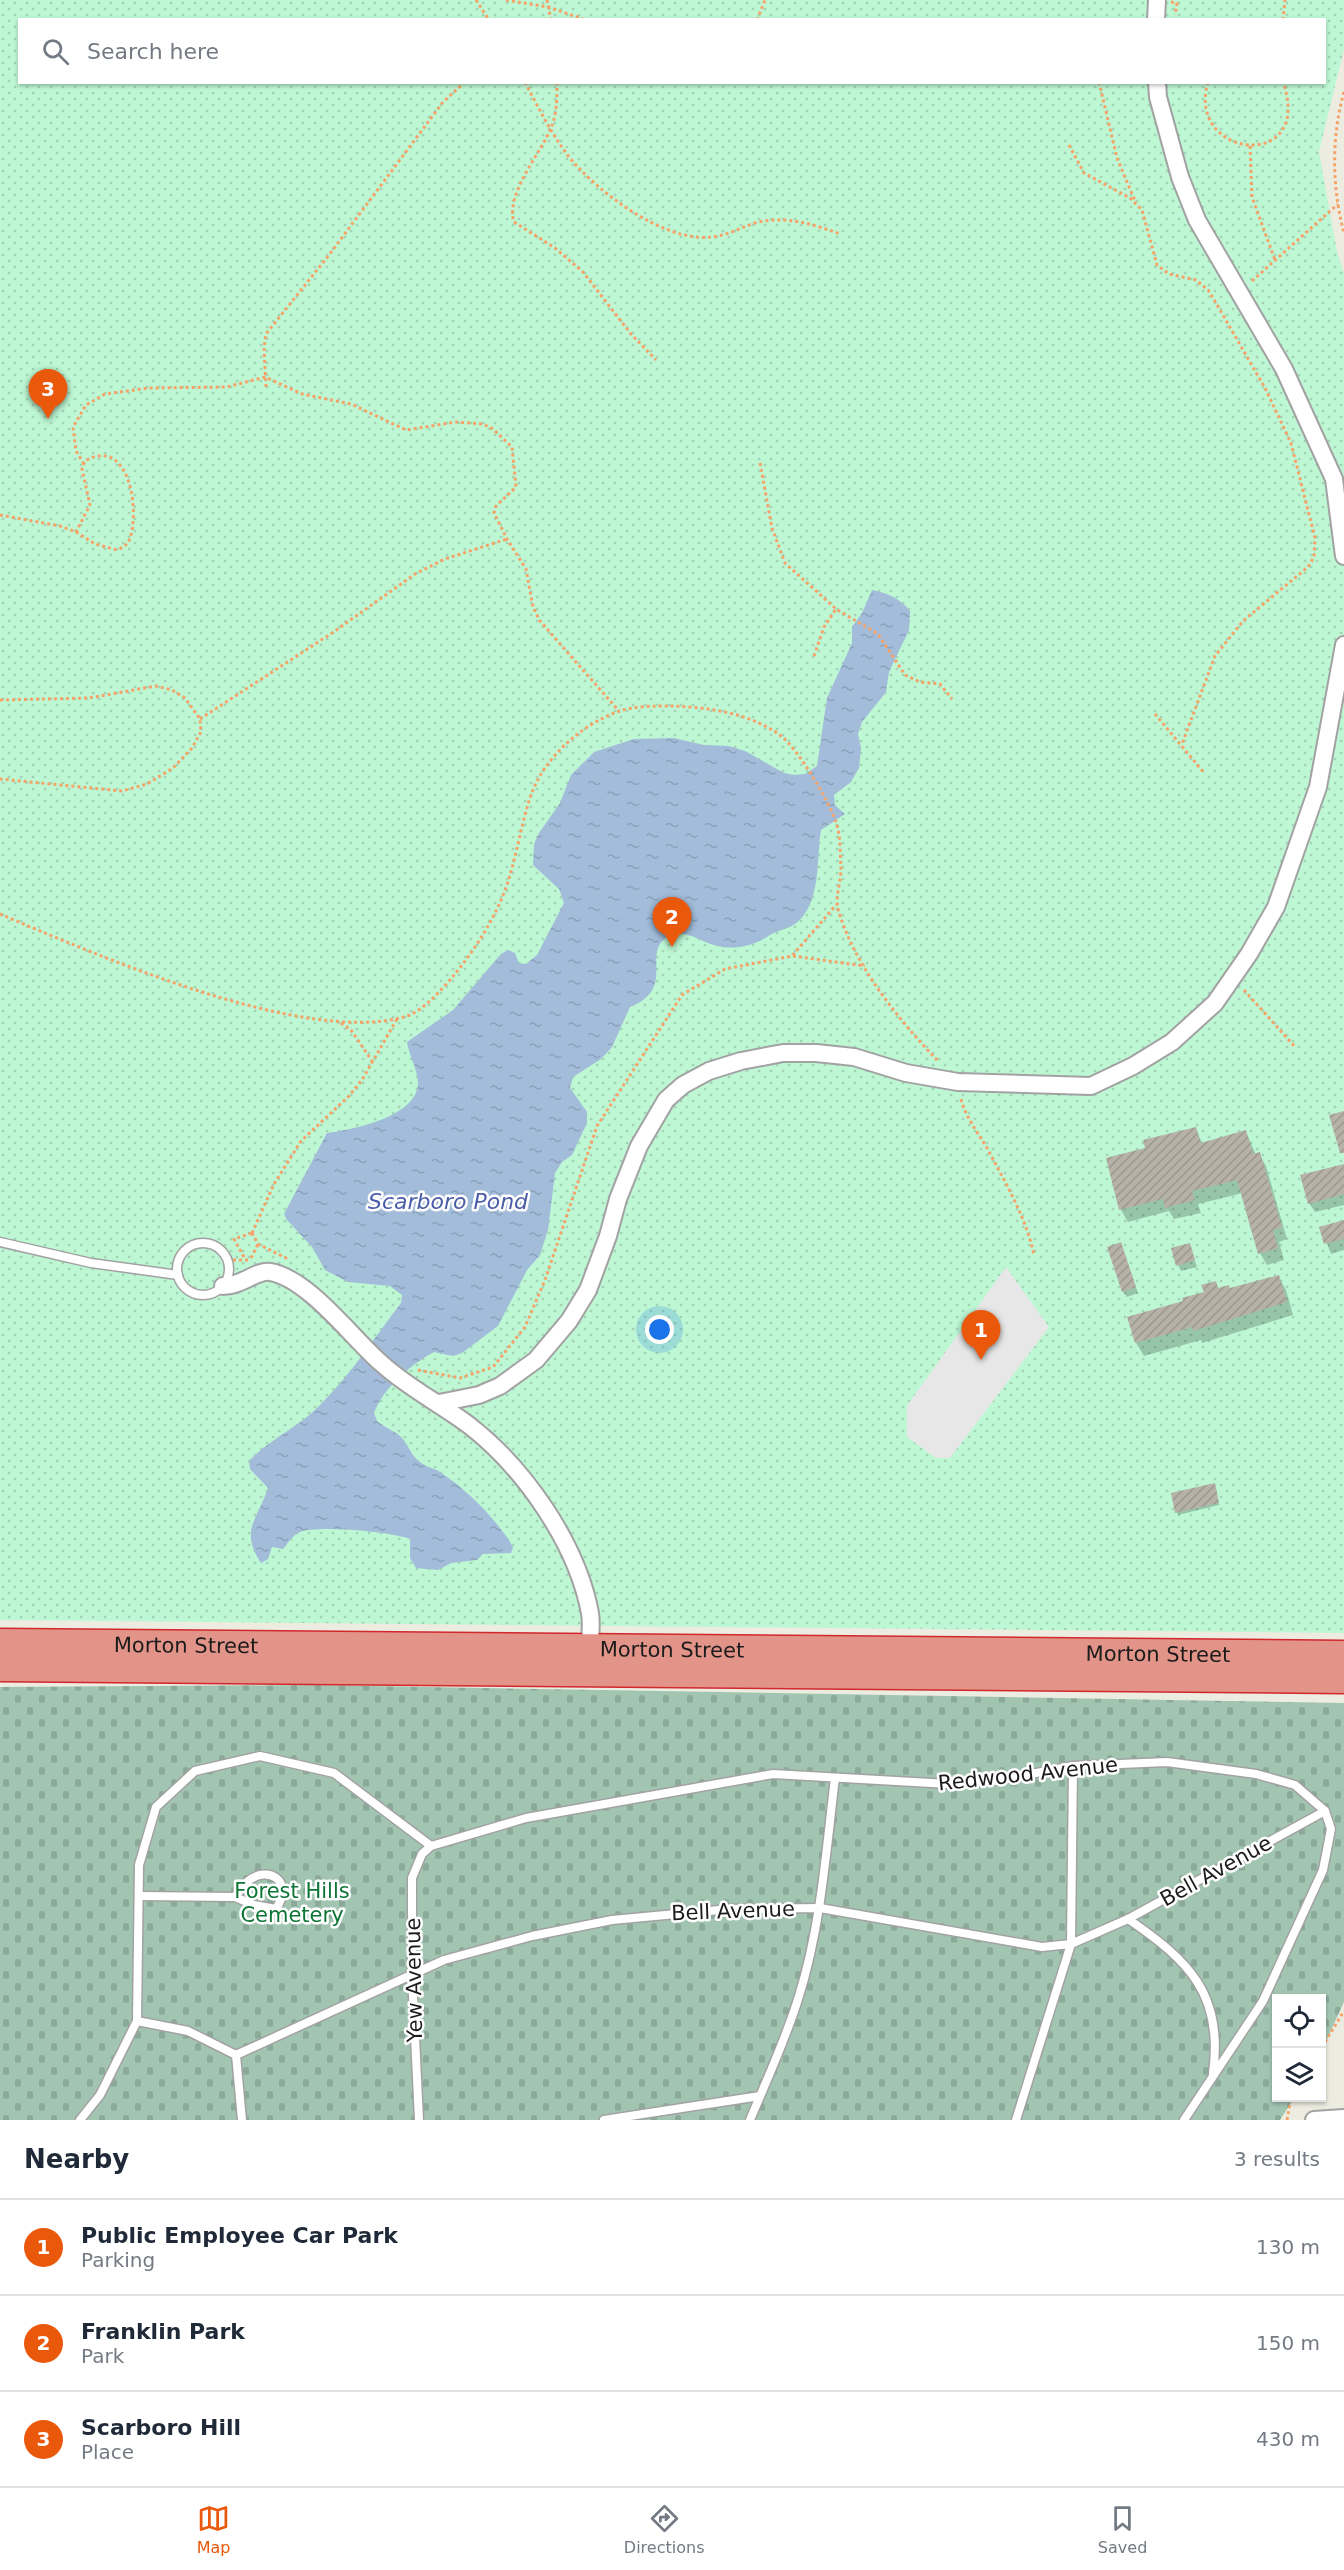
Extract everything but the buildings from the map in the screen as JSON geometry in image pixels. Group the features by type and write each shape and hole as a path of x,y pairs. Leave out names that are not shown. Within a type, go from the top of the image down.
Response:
{"highway":[{"name":"Morton Street","path":"0,1644 1344,1656"},
{"name":"Morton Street","path":"0,1666 1344,1678"}],"street":[{"path":"1155,18 1157,0"},
{"path":"1157,84 1158,97 1192,209 1284,369 1334,479 1344,556"},
{"path":"439,1402 479,1395 500,1386 536,1360 569,1322 588,1290 608,1236 618,1199 639,1146 666,1100 683,1085 709,1071 741,1061 783,1053 854,1057 906,1073 958,1082 1091,1086 1133,1066 1172,1042 1215,1003 1276,907 1318,787 1344,645"},
{"path":"223,1286 237,1285 265,1272 281,1276 321,1304 362,1346 408,1385 439,1402 473,1428 531,1486 561,1536 585,1590 590,1616 589,1650"},
{"path":"1314,2120 1344,2118"}],"lane":[{"path":"0,1242 91,1263 178,1275"},
{"path":"210,1244 224,1254 227,1260 229,1270 223,1286 211,1294 196,1294 183,1286 178,1275 181,1256 194,1245 210,1244"},
{"path":"80,2120 100,2095 137,2021 139,1865 156,1807 195,1771 260,1756 334,1773 431,1846"},
{"name":"Redwood Avenue","path":"431,1846 526,1818 727,1780 773,1774 949,1784 994,1781 1073,1766 1167,1762 1256,1774 1295,1785 1325,1811"},
{"path":"1016,2120 1071,1944 1073,1766"},
{"path":"750,2120 800,1995 820,1908 835,1778"},
{"path":"1184,2120 1263,2001 1323,1870 1331,1829 1325,1811"},
{"name":"Bell Avenue","path":"237,2055 444,1960 532,1936 612,1920 729,1909 820,1908 1042,1947 1071,1944 1128,1919 1325,1811"},
{"name":"Yew Avenue","path":"419,2120 412,1975 412,1878 422,1854 431,1846"},
{"path":"139,1896 235,1897 254,1905 276,1909 284,1893 283,1884 272,1876 259,1876 247,1881 235,1897"},
{"path":"1128,1919 1167,1946 1196,1976 1214,2020 1216,2047 1212,2076"},
{"path":"137,2021 188,2031 237,2055 242,2120"},
{"path":"604,2120 760,2096"}],"path":[{"path":"476,0 488,18"},
{"path":"506,0 548,7 580,18"},
{"path":"547,0 551,18"},
{"path":"758,18 765,0"},
{"path":"1283,18 1285,0"},
{"path":"266,387 266,334 329,255 443,102 463,84"},
{"path":"526,84 550,130 574,162 619,203 654,223 680,234 712,237 755,224 774,221 810,224 840,234"},
{"path":"557,84 556,105 550,130 522,182 513,210 514,222 555,248 583,272 631,334 656,360"},
{"path":"1099,84 1117,158 1136,203 1142,210 1157,265 1169,274 1196,280 1208,290 1265,388 1292,443 1315,538 1314,557 1308,567 1243,621 1215,656 1182,744"},
{"path":"1208,84 1205,101 1208,117 1216,131 1235,143 1250,146 1266,143 1280,134 1288,124 1290,103 1284,84"},
{"path":"1344,92 1336,137 1335,175 1344,233"},
{"path":"1069,144 1084,172 1136,203"},
{"path":"1250,146 1252,197 1275,260"},
{"path":"1239,292 1338,204"},
{"path":"84,464 76,451 73,427 86,405 95,398 149,388 227,387 265,377 302,394 351,404 405,430 456,422 483,424 493,429 512,447 516,463 516,487 496,506 494,513 526,569 533,607 540,621 619,711"},
{"path":"0,515 60,526 76,532 95,544 117,550 126,546 131,537 131,506 125,469 110,456 99,454 84,464 82,468 90,505 76,532"},
{"path":"760,464 772,528 781,556 792,571 836,609 878,634 906,675 928,683 940,684 952,699"},
{"path":"200,719 335,632 415,574 445,559 507,539"},
{"path":"814,656 824,627 836,609"},
{"path":"0,700 89,698 156,686 172,690 185,698 200,719 201,732 192,748 173,768 147,784 122,791 0,779"},
{"path":"0,914 133,967 209,994 287,1013 339,1022 371,1024 408,1017 439,993 475,948 505,890 532,792 550,761 584,729 619,711 655,706 702,707 743,718 782,736 805,764 836,822 841,881 837,905 792,956"},
{"path":"1155,714 1205,774"},
{"path":"837,905 865,966 881,994 912,1034 958,1082 970,1122 985,1146 1029,1233 1034,1255"},
{"path":"412,1367 460,1378 493,1367 525,1328 545,1280 597,1126 682,995 724,969 792,956 865,966"},
{"path":"1233,977 1296,1048"},
{"path":"227,1260 244,1258 234,1239 252,1233 274,1184 301,1141 349,1096 373,1061 397,1019"},
{"path":"339,1022 351,1030 373,1061"},
{"path":"250,1259 258,1244 252,1233"},
{"path":"1326,2040 1344,2011"},
{"path":"1287,2120 1291,2102"}],"green space":[{"path":"0,0 1344,0 1344,49 1319,152 1337,252 1344,273 1344,1633 0,1620"},
{"name":"Forest Hills Cemetery","path":"313,1685 1344,1703 1344,2002 1326,2041 1326,1994 1272,1994 1272,2102 1291,2102 1280,2120 0,2120 0,1687"}],"shaded area":[{"path":"1006,1267 1049,1327 950,1458 936,1458 907,1437 907,1406"}],"water":[{"name":"Scarboro Pond","path":"872,590 893,597 906,606 910,611 909,630 889,672 886,692 862,722 858,734 861,748 859,768 851,782 834,795 835,805 845,814 821,830 814,893 804,915 792,926 743,946 721,947 679,933 667,937 660,944 657,952 656,981 652,990 644,999 630,1007 612,1047 601,1059 573,1077 570,1088 587,1112 587,1123 572,1155 562,1162 555,1173 548,1230 540,1255 527,1270 498,1326 462,1353 453,1356 434,1352 416,1363 384,1394 374,1413 377,1421 403,1439 419,1462 440,1472 478,1503 509,1540 513,1548 511,1553 483,1554 477,1560 451,1563 438,1570 416,1568 410,1558 410,1539 372,1532 323,1529 300,1532 283,1549 272,1547 268,1559 261,1563 251,1542 251,1533 252,1525 268,1488 250,1469 249,1461 310,1414 330,1395 401,1303 402,1295 390,1286 348,1282 325,1270 312,1247 284,1214 327,1133 382,1120 408,1104 415,1094 418,1082 407,1042 453,1010 501,954 508,950 515,953 519,963 526,964 537,955 564,903 559,889 533,865 534,844 560,803 571,775 594,752 634,739 674,738 704,745 729,746 745,751 784,773 794,775 805,774 817,766 827,698 852,643 852,627 862,613"}],"place":[{"name":"Scarboro Hill","path":"48,419"},
{"name":"Franklin Park","path":"672,947"},
{"name":"Public Employee Car Park","path":"981,1360"}]}
